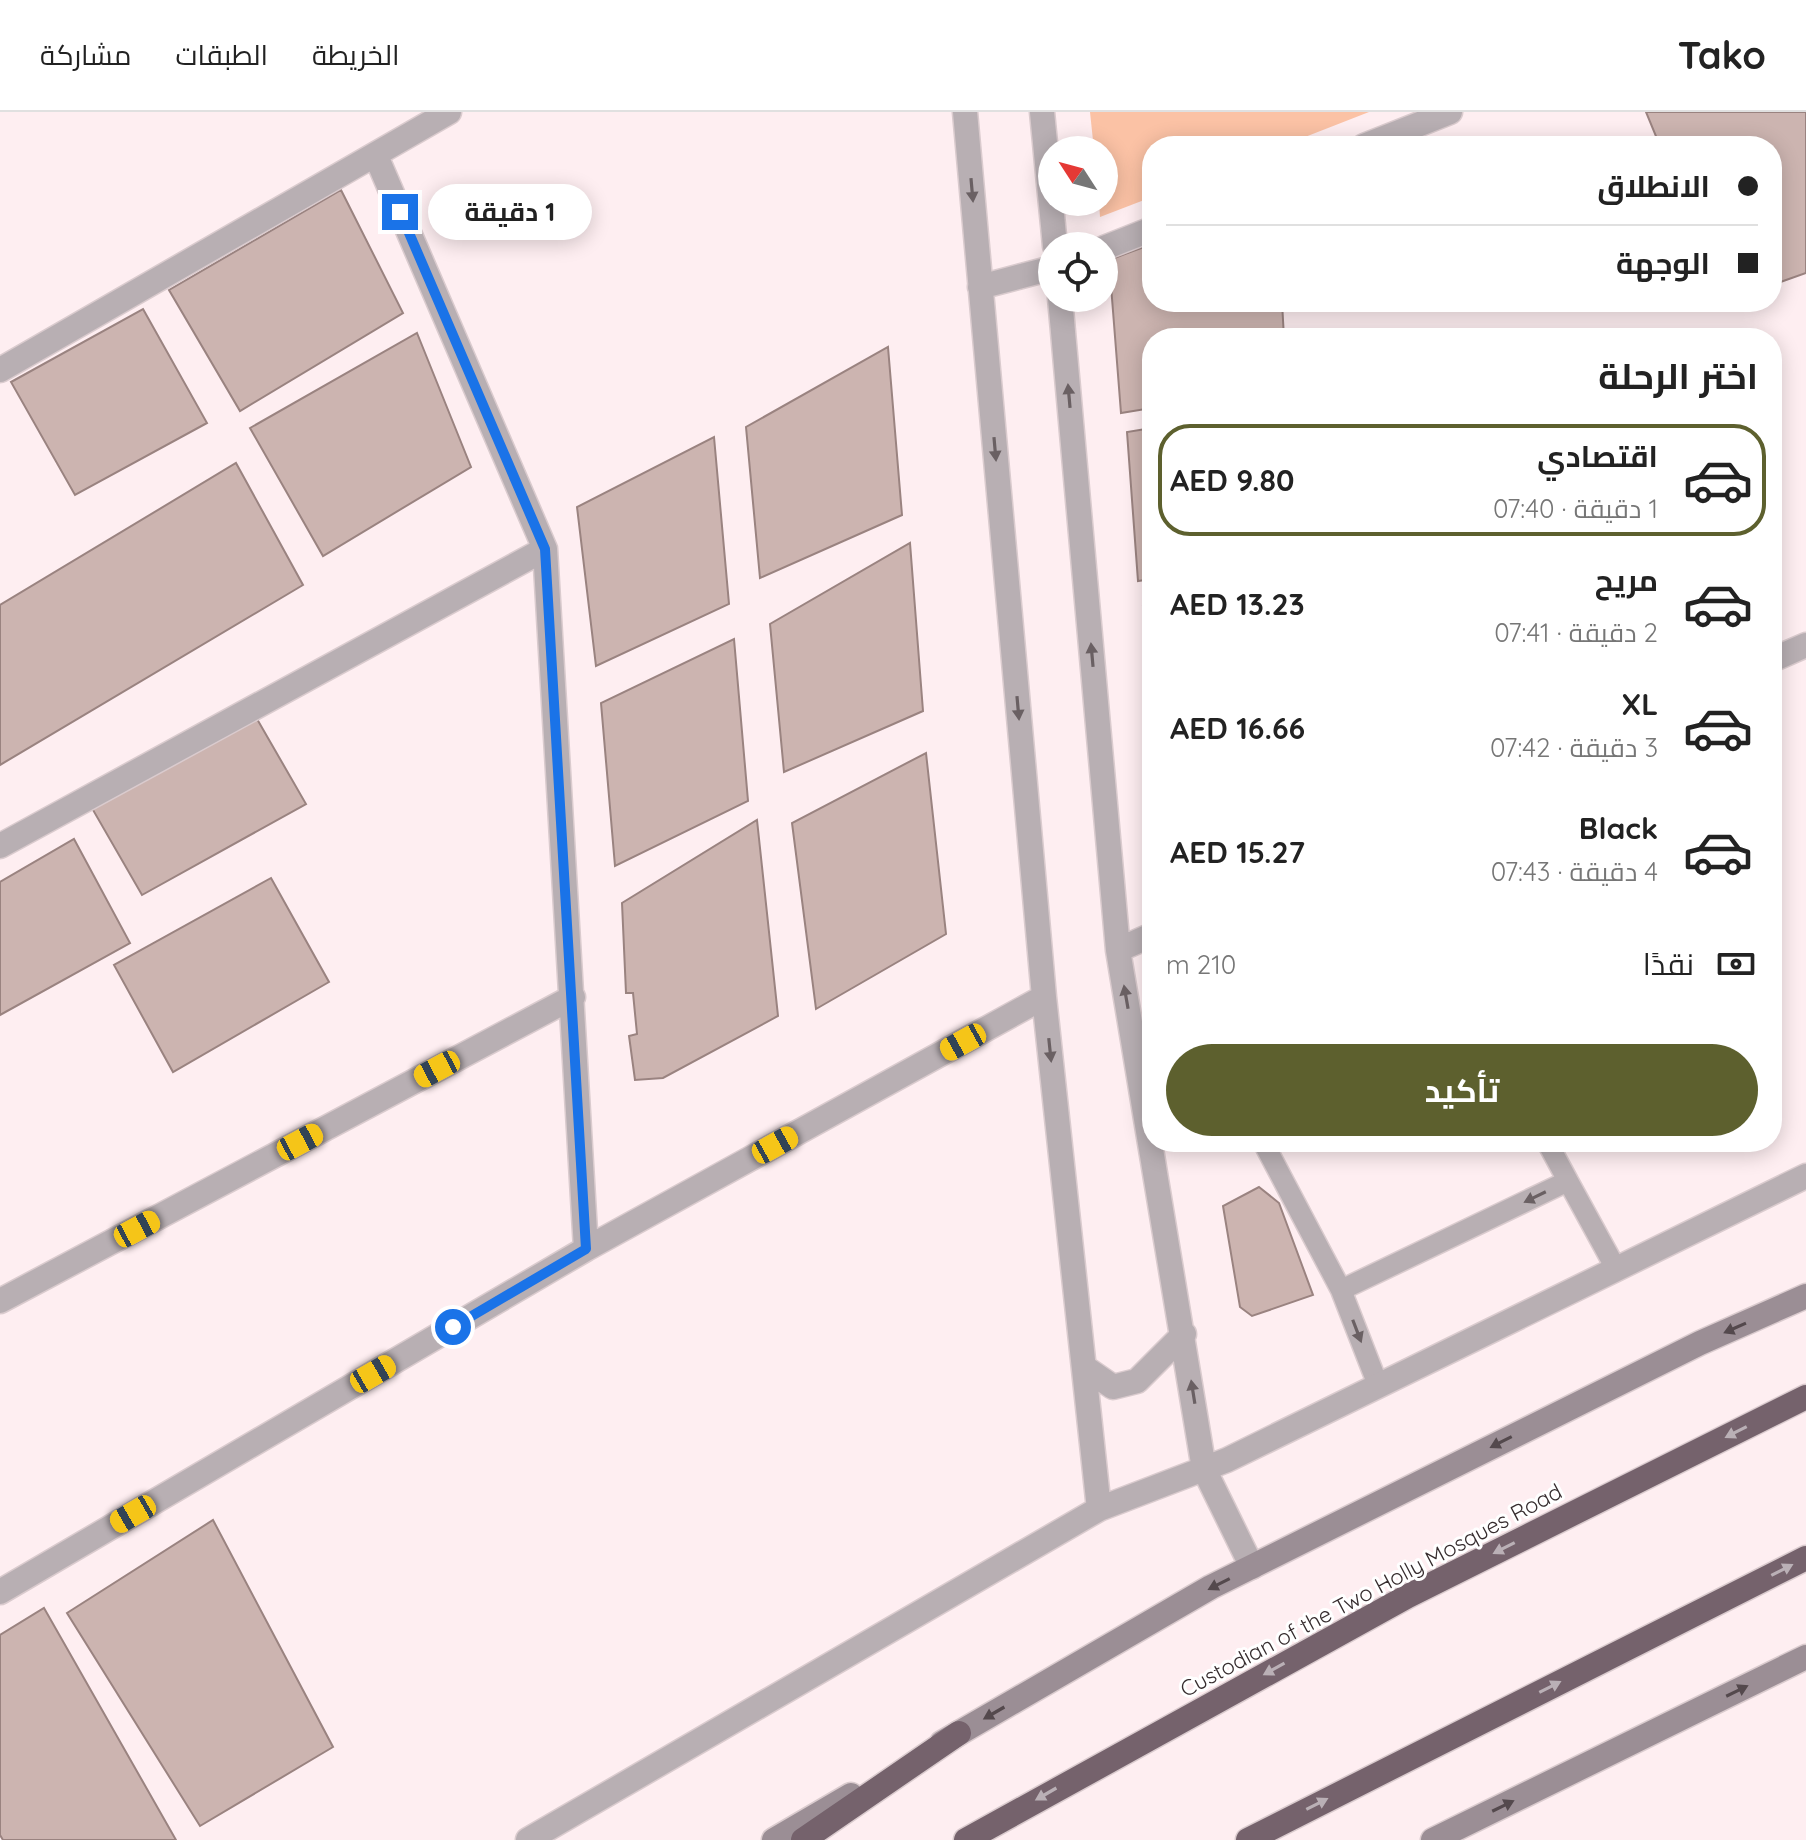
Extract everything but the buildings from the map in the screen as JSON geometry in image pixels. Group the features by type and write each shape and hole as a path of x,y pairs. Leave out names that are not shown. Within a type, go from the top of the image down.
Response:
{"highway":[{"name":"Custodian of the Two Holly Mosques Road","path":"966,1840 1408,1596 1806,1397"},
{"path":"1248,1840 1806,1558"},
{"path":"803,1840 959,1733"}],"main road":[{"path":"774,1840 1252,1567 1700,1343 1806,1296"},
{"path":"1433,1840 1806,1657"}],"street":[{"path":"0,370 449,112"},
{"path":"965,112 1044,997 1099,1509"},
{"path":"1042,112 1054,232"},
{"path":"1389,136 1450,112"},
{"path":"376,156 545,549 586,1249"},
{"path":"1118,242 1142,233"},
{"path":"980,287 1038,272"},
{"path":"1061,312 1118,950 1142,1090"},
{"path":"0,846 545,549"},
{"path":"1782,656 1806,645"},
{"path":"1118,950 1142,939"},
{"path":"0,1301 573,997"},
{"path":"0,1592 586,1249 1044,997"},
{"path":"1153,1152 1204,1469 1252,1567"},
{"path":"528,1840 1099,1509 1204,1469 1806,1176"},
{"path":"1084,1367 1113,1387 1137,1381 1184,1334"}],"lane":[{"path":"1268,1152 1341,1290 1378,1385"},
{"path":"1552,1152 1615,1267"},
{"path":"1341,1290 1568,1181"}],"shaded area":[{"path":"1090,112 1369,112 1308,136 1142,136 1142,201 1118,210 1118,136 1093,136"}],"route":[{"path":"400,212 545,549 586,1249 453,1327"}]}
